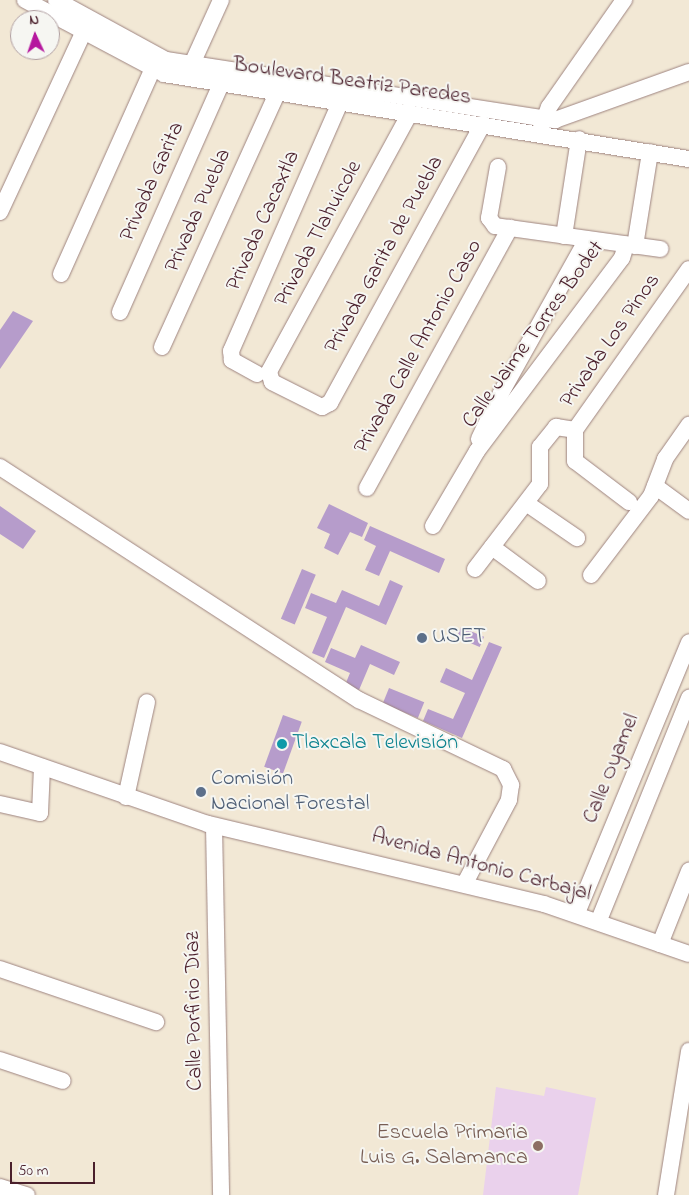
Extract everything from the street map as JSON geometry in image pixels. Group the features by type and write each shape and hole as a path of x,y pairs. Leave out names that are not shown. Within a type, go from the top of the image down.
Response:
{"street":[{"name":"Boulevard Beatriz Paredes","path":"25,0 152,71 221,85 483,124 542,125 689,72"},
{"name":"Boulevard Beatriz Paredes","path":"56,0 157,58 542,125 579,139 689,159"},
{"path":"192,64 221,0"},
{"path":"542,125 624,0"},
{"path":"0,212 83,33"},
{"name":"Privada Garita","path":"120,312 227,70"},
{"path":"61,274 152,71"},
{"name":"Privada Puebla","path":"162,347 277,93"},
{"name":"Privada Cacaxtla","path":"263,376 230,357 340,103"},
{"name":"Privada Tlahuicole","path":"263,376 410,112"},
{"name":"Privada Garita de Puebla","path":"263,376 325,407 483,124"},
{"path":"564,236 579,139"},
{"name":"Calle Jaime Torres Bodet","path":"433,526 477,451 631,245 650,152"},
{"path":"498,167 489,220 510,228 660,250"},
{"name":"Privada Calle Antonio Caso","path":"367,488 510,228"},
{"name":"Calle Jaime Torres Bodet","path":"477,451 501,392 587,239"},
{"name":"Privada Los Pinos","path":"474,569 541,481 540,447 556,427 575,430 689,269"},
{"path":"591,575 655,486 665,460 689,425"},
{"path":"575,430 575,461 629,502"},
{"path":"0,467 359,700 503,769 511,785 509,800 465,883"},
{"path":"655,486 689,511"},
{"path":"526,503 577,538"},
{"path":"492,547 538,582"},
{"name":"Calle Oyamel","path":"577,913 689,642"},
{"path":"599,920 689,698"},
{"path":"126,797 148,702"},
{"path":"652,732 672,740"},
{"name":"Avenida Antonio Carbajal","path":"0,752 214,826 465,883 577,913 689,954"},
{"path":"0,804 40,814 42,767"},
{"name":"Calle Porfirio Díaz","path":"214,826 221,1195"},
{"path":"660,944 689,871"},
{"path":"0,969 156,1022"},
{"path":"666,1195 689,1051"},
{"path":"0,1060 63,1082"},
{"path":"0,1187 27,1195"}],"shaded area":[{"name":"Escuela Primaria Luis G. Salamanca","path":"496,1087 544,1096 546,1087 596,1098 578,1195 483,1195"}],"building":[{"path":"13,311 33,321 0,369 0,330"},
{"path":"329,504 368,523 362,537 350,532 338,555 324,548 330,534 317,528"},
{"path":"0,506 36,531 23,549 0,534"},
{"path":"370,526 445,559 439,573 390,551 379,576 365,570 376,546 364,540"},
{"path":"302,569 316,575 295,625 281,619"},
{"path":"390,580 403,586 386,625 346,607 324,658 312,653 327,617 305,608 311,593 336,603 342,590 379,606"},
{"path":"461,627 484,637 480,647 457,637"},
{"path":"489,642 502,647 462,738 423,721 428,709 453,719 465,693 440,682 446,668 472,680"},
{"path":"361,645 400,662 394,675 370,664 359,690 345,685 350,673 325,662 331,648 355,658"},
{"path":"389,688 424,702 418,718 383,704"},
{"name":"Tlaxcala Televisión","path":"283,715 302,722 283,774 264,767"}],"place":[{"name":"USET","path":"422,638"},
{"name":"Tlaxcala Televisión","path":"282,744"},
{"name":"Comisión Nacional Forestal","path":"201,792"},
{"name":"Escuela Primaria Luis G. Salamanca","path":"538,1146"}]}
